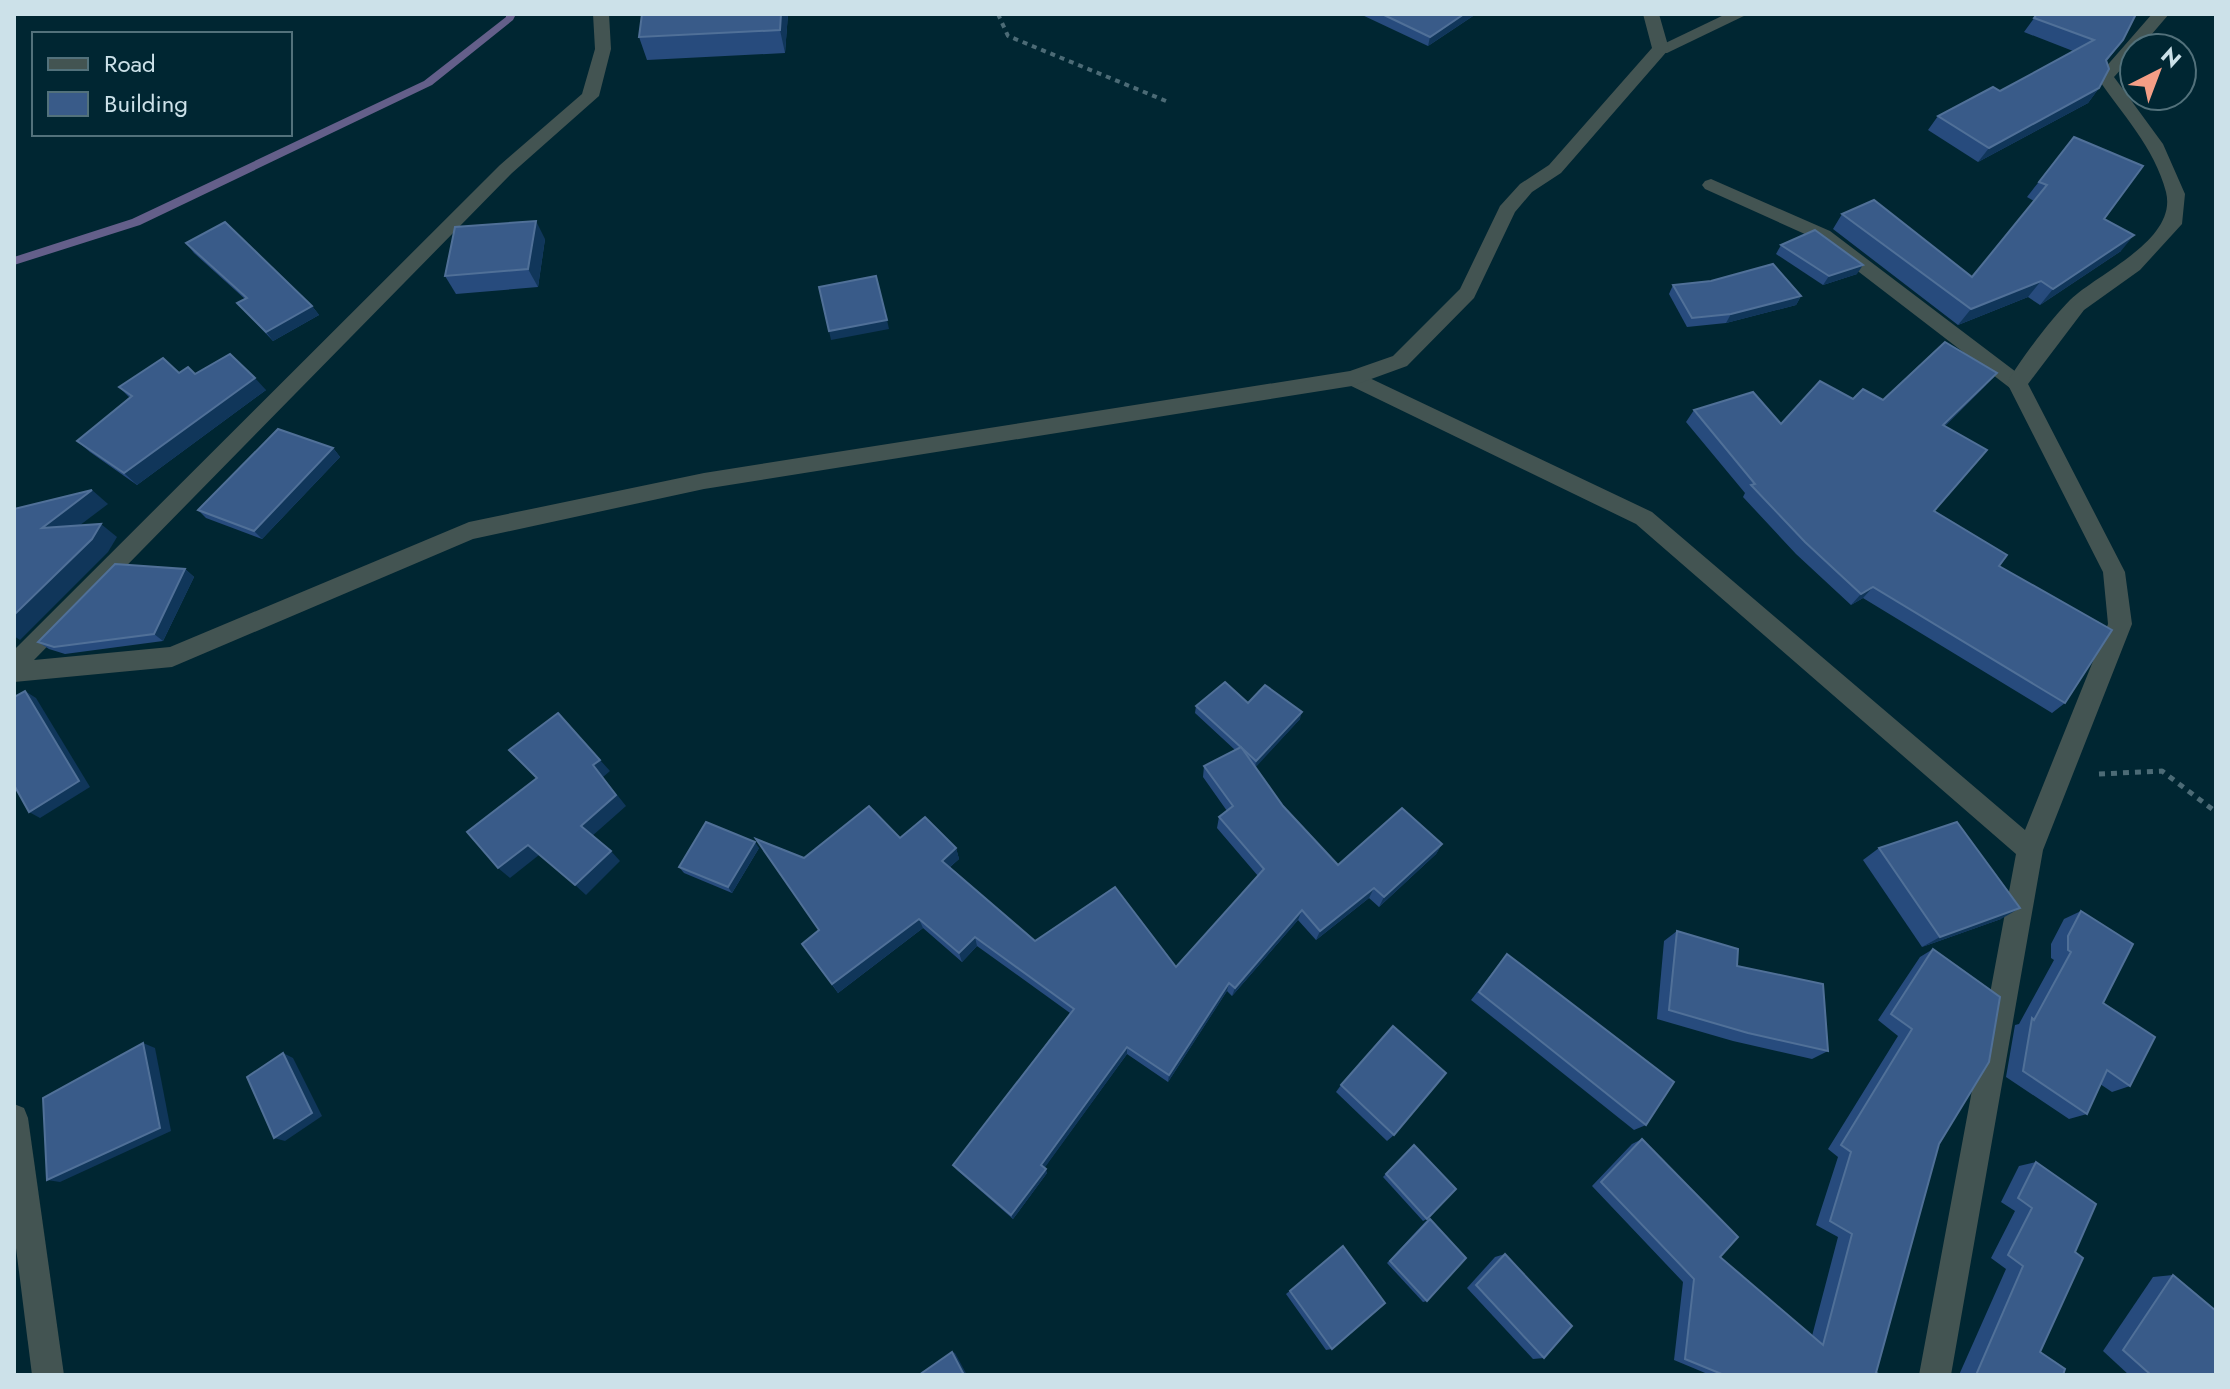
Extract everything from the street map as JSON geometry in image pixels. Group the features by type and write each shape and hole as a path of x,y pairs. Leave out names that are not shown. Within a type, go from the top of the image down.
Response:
{"street":[{"path":"14,665 506,169 590,96 603,49 601,14"},
{"path":"1651,14 1661,49"},
{"path":"14,672 172,657 469,531 704,481 1352,378 1400,361 1467,293 1507,210 1526,188 1555,169 1661,49 1740,14"},
{"path":"2017,383 2077,305 2133,265 2173,224 2176,194 2154,144 2105,77 2161,14"},
{"path":"1711,185 1823,235 2017,383 2114,572 2120,624 2060,770 2055,795 2030,850 1935,1375"},
{"path":"1352,378 1644,518 2030,850"},
{"path":"14,1118 48,1375"}],"path":[{"path":"998,14 1008,36 1166,101"},
{"path":"2055,795 2104,772 2162,771 2216,812"}],"building":[{"path":"642,14 781,14 780,30 639,37"},
{"path":"1382,14 1464,14 1430,37"},
{"path":"2037,14 2136,14 2127,32 2118,32 2118,46 2106,60 2109,69 2099,88 1989,148 1938,116 1993,87 2000,91 2094,40 2034,18"},
{"path":"2074,137 2143,166 2104,219 2134,235 2053,289 2041,281 1971,309 1842,214 1874,200 1972,277 2047,185 2039,182"},
{"path":"536,221 528,269 445,276 455,227"},
{"path":"225,222 312,306 266,332 237,303 247,298 186,243"},
{"path":"1815,230 1863,265 1829,276 1781,245"},
{"path":"1773,264 1801,296 1731,314 1692,318 1673,285 1711,281"},
{"path":"876,276 887,320 829,331 819,287"},
{"path":"1945,342 1997,373 1943,425 1987,450 1934,511 2007,555 1999,566 2112,630 2065,703 1873,587 1861,594 1805,542 1751,485 1755,484 1694,410 1753,392 1781,424 1820,381 1853,399 1863,389 1883,400"},
{"path":"230,354 255,378 124,473 77,441 132,396 119,387 163,358 179,373 188,367 195,374"},
{"path":"278,429 333,448 254,531 198,510"},
{"path":"92,490 42,528 101,524 92,539 14,615 14,509"},
{"path":"115,564 185,569 154,634 54,647 38,642"},
{"path":"1225,682 1248,703 1265,685 1302,712 1256,761 1196,706"},
{"path":"25,691 79,781 29,812 14,785 14,697"},
{"path":"558,713 600,760 593,765 616,795 581,826 611,851 575,885 528,845 498,868 467,832 537,778 509,750"},
{"path":"1241,747 1283,806 1338,865 1402,808 1442,844 1384,897 1374,888 1320,931 1302,910 1235,988 1229,983 1169,1075 1127,1047 1041,1165 1046,1169 1011,1215 953,1165 1074,1009 975,937 959,953 919,919 832,984 802,944 819,930 756,839 804,858 869,806 900,838 925,817 956,848 942,861 1035,941 1115,887 1176,967 1264,869 1219,817 1233,806 1204,766"},
{"path":"706,822 755,842 728,887 679,867"},
{"path":"1957,822 2020,908 1940,937 1879,848"},
{"path":"2081,911 2133,944 2103,1003 2155,1037 2130,1086 2107,1070 2087,1114 2023,1071 2032,1018 2034,1020 2071,952 2068,950 2068,936"},
{"path":"1677,931 1738,949 1737,966 1823,984 1828,1051 1748,1033 1669,1010"},
{"path":"1933,949 2000,997 1989,1062 1939,1144 1876,1373 1881,1375 1724,1375 1685,1359 1694,1279 1601,1182 1642,1139 1738,1237 1720,1257 1823,1345 1852,1234 1830,1221 1851,1152 1841,1145 1912,1029 1891,1014"},
{"path":"1507,954 1674,1082 1646,1125 1479,992"},
{"path":"1393,1026 1446,1073 1394,1135 1341,1085"},
{"path":"143,1043 160,1128 47,1180 43,1098"},
{"path":"283,1053 312,1113 274,1138 247,1077"},
{"path":"1414,1145 1456,1189 1427,1219 1386,1174"},
{"path":"2036,1162 2096,1204 2075,1252 2083,1258 2040,1352 2065,1369 2063,1375 1976,1375 2023,1266 2008,1255 2032,1208 2018,1198"},
{"path":"1430,1219 1466,1258 1427,1301 1390,1261"},
{"path":"1343,1246 1385,1303 1332,1349 1290,1291"},
{"path":"1505,1254 1572,1326 1544,1358 1476,1285"},
{"path":"2173,1275 2216,1311 2214,1375 2151,1375 2123,1350"},
{"path":"952,1352 964,1375 919,1375"}],"waterway":[{"path":"14,261 136,222 428,83 510,18 511,14"}]}
